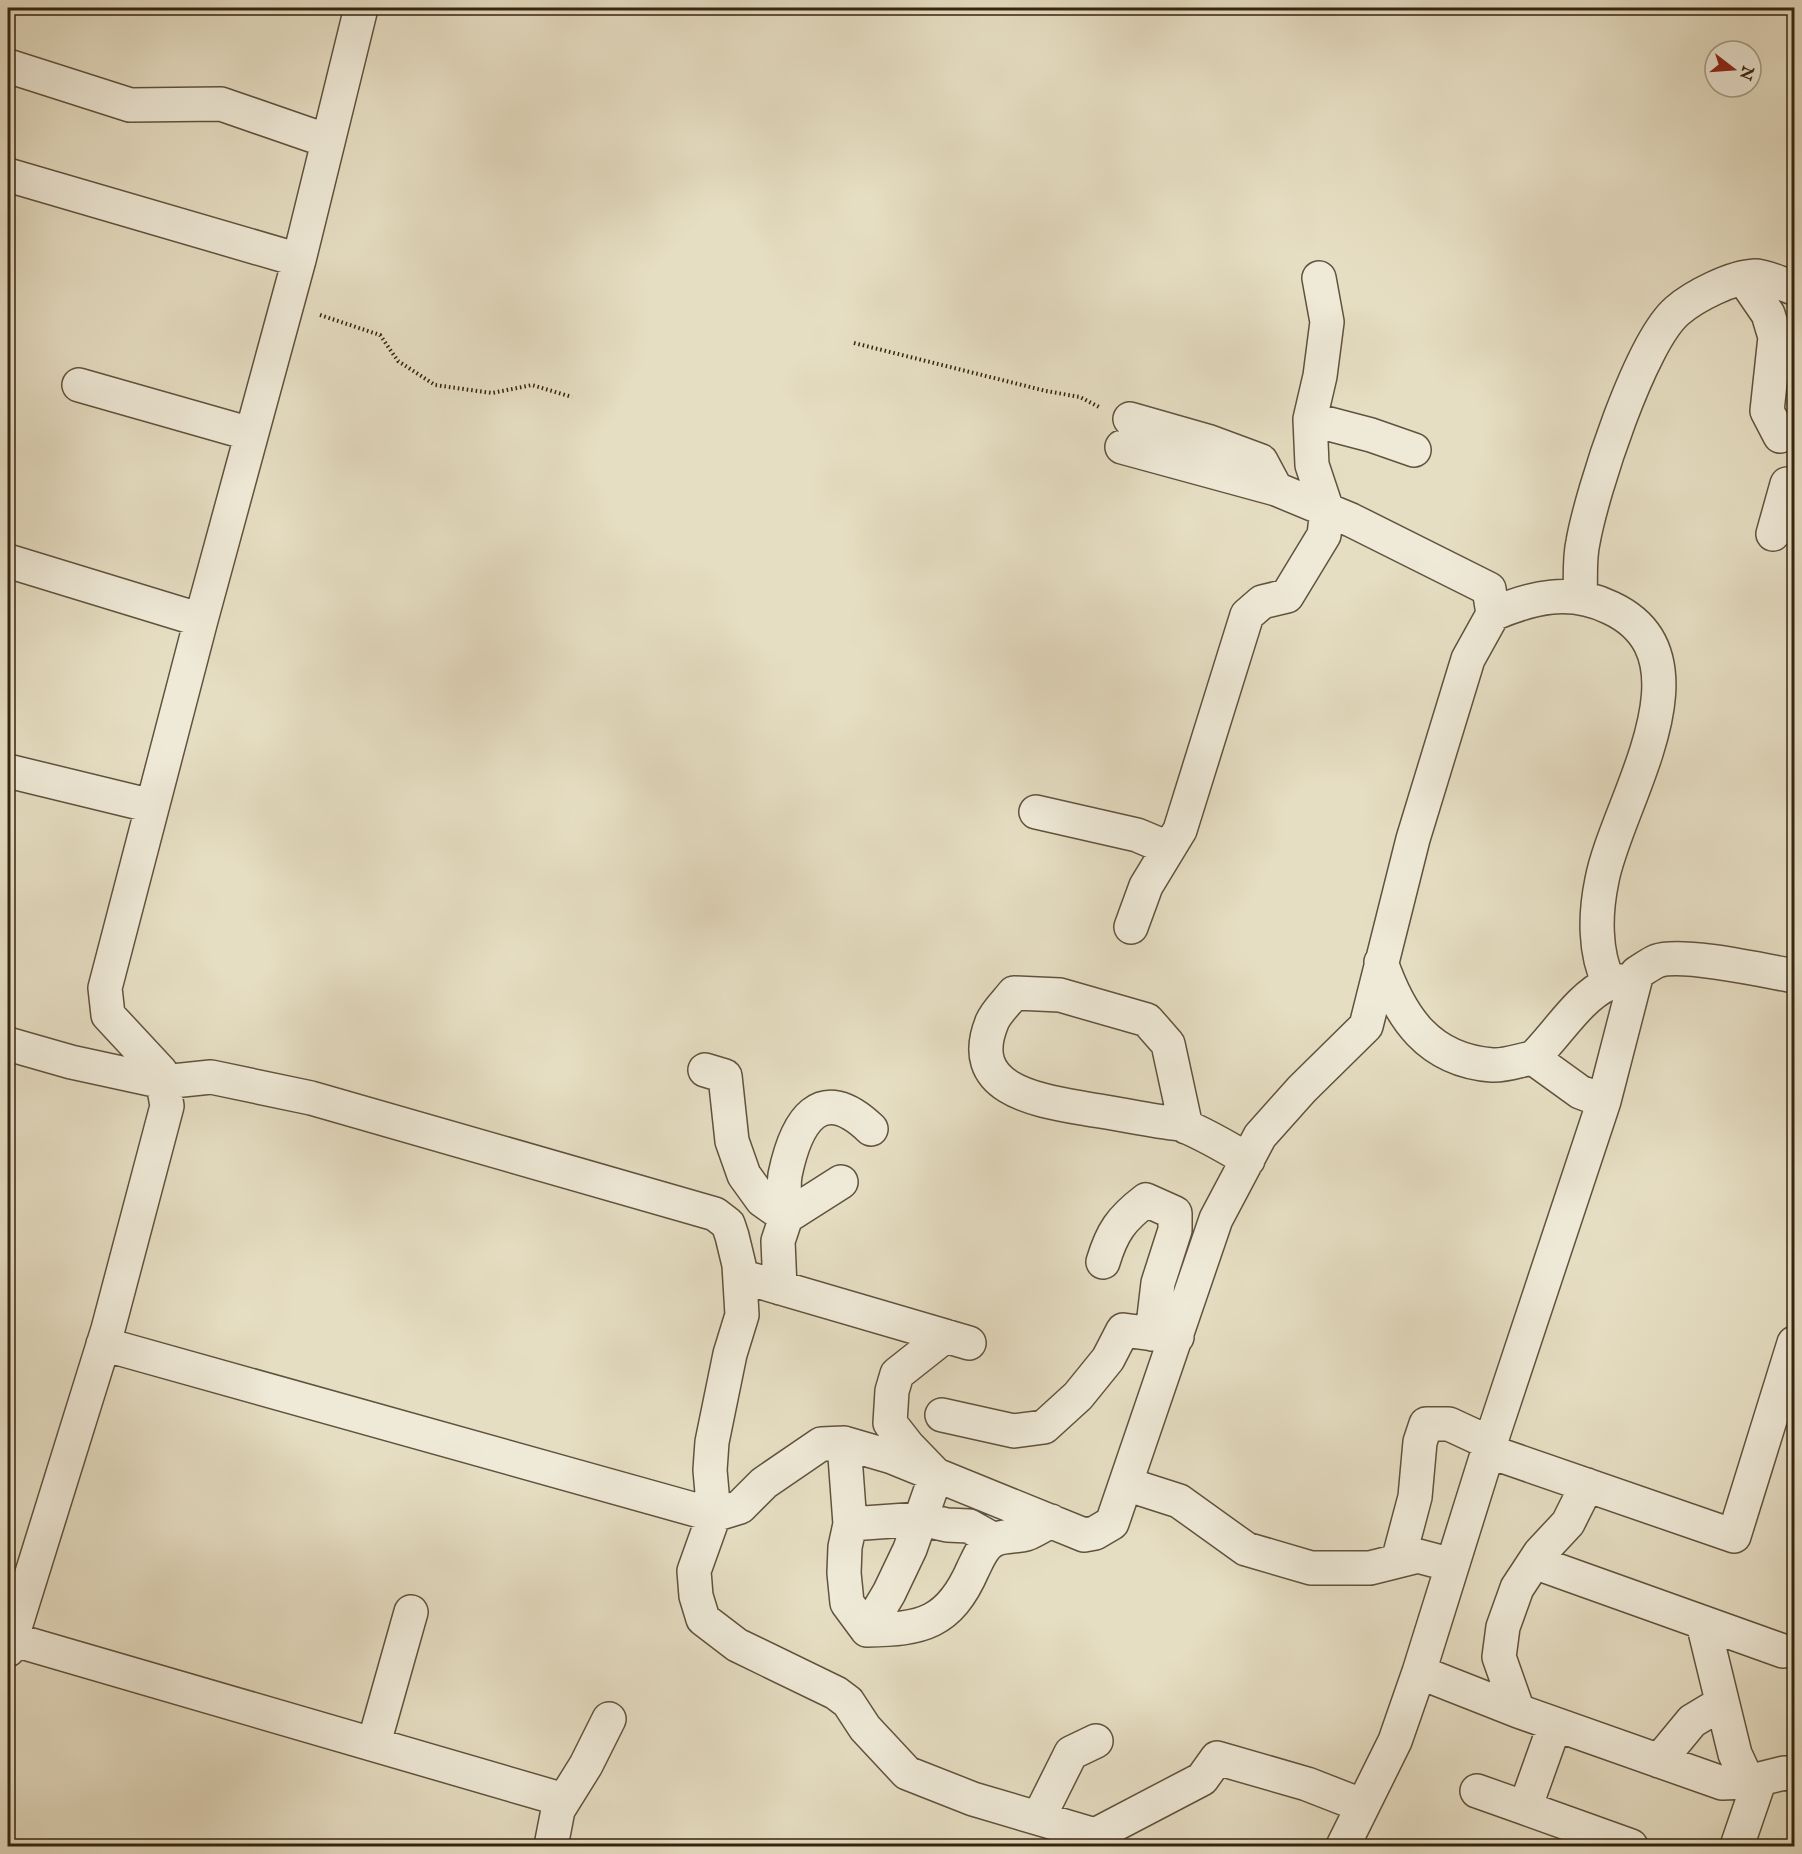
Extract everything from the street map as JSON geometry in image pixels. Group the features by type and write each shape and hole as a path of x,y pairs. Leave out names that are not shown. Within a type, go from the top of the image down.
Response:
{"street":[{"path":"361,8 299,260 201,620 105,988 108,1015 161,1072 167,1106 103,1344 10,1637 564,1800"},
{"path":"8,66 130,105 221,104 328,141"},
{"path":"8,175 299,260"},
{"path":"1580,597 1582,543 1598,485 1622,413 1653,344 1676,311 1717,286 1756,276 1794,288"},
{"path":"1131,927 1146,886 1180,830 1247,615 1263,602 1287,596 1324,535 1327,510 1312,465 1310,419 1320,376 1327,322 1319,278"},
{"path":"1744,279 1768,314 1775,337 1767,411 1780,436"},
{"path":"79,386 251,434"},
{"path":"1310,419 1414,450"},
{"path":"103,1344 714,1515 740,1507 782,1470 821,1444 844,1443 892,1457 1084,1535 1095,1533 1112,1523 1126,1484 1164,1335 1216,1219 1260,1136 1302,1089 1366,1026 1413,839 1468,659 1493,614 1489,589 1428,557 1276,489 1126,433"},
{"path":"1773,534 1787,484 1794,486"},
{"path":"8,561 201,620"},
{"path":"1493,614 1535,598 1559,595 1580,597 1628,616 1646,638 1656,656 1659,702 1638,777 1617,829 1602,880 1598,946 1602,968 1622,981"},
{"path":"8,771 152,806"},
{"path":"1036,812 1137,835 1168,848"},
{"path":"1381,962 1403,1013 1417,1032 1438,1048 1466,1059 1493,1065 1533,1058 1552,1040 1589,996 1659,960 1718,962 1794,976"},
{"path":"1342,1846 1395,1742 1489,1447 1604,1101 1622,981"},
{"path":"1186,1127 1167,1044 1147,1020 1060,995 1014,993 992,1020 985,1046 988,1066 1009,1089 1050,1102 1186,1127 1205,1134 1248,1160"},
{"path":"1366,1026 1417,1032"},
{"path":"8,1044 71,1062 163,1082 211,1077 310,1098 715,1214 728,1224 740,1276 742,1315 730,1354 712,1442 710,1470 714,1515 694,1571 696,1596 703,1619 736,1645 836,1693 848,1702 865,1728 907,1773 973,1799 1095,1835 1203,1779 1217,1758 1307,1784 1361,1805"},
{"path":"1533,1058 1580,1092 1604,1101"},
{"path":"705,1070 725,1076 732,1141 744,1175 762,1200 786,1217"},
{"path":"780,1288 778,1241 786,1217 785,1177 801,1128 813,1112 836,1106 855,1114 871,1129"},
{"path":"786,1217 841,1182"},
{"path":"1102,1262 1111,1236 1127,1214 1146,1200 1175,1213 1175,1230 1158,1282 1164,1335"},
{"path":"740,1276 957,1339 897,1374 892,1391 890,1423 936,1475"},
{"path":"942,1415 1014,1431 1044,1427 1078,1396 1108,1359 1123,1330 1164,1335"},
{"path":"1398,1561 1415,1497 1420,1442 1426,1424 1449,1424 1489,1447 1587,1485 1734,1536 1794,1343"},
{"path":"844,1443 850,1524 844,1573 847,1603 867,1630"},
{"path":"867,1630 890,1593 921,1520 936,1475"},
{"path":"1126,1484 1179,1501 1246,1549 1311,1568 1370,1568 1418,1556 1452,1565"},
{"path":"1518,1711 1499,1657 1503,1627 1517,1588 1534,1562 1568,1523 1587,1485"},
{"path":"850,1524 921,1520 969,1526 994,1540"},
{"path":"867,1630 904,1629 934,1621 951,1606 969,1579 981,1551 994,1540 1027,1534 1051,1521"},
{"path":"1534,1562 1783,1651"},
{"path":"374,1743 411,1612"},
{"path":"1703,1623 1735,1754 1754,1781 1737,1846"},
{"path":"1419,1672 1518,1711 1722,1783 1754,1781 1784,1773 1794,1774"},
{"path":"1659,1761 1692,1721 1722,1704"},
{"path":"551,1846 558,1810 586,1765 609,1719"},
{"path":"1525,1808 1555,1724"},
{"path":"1039,1817 1071,1753 1096,1741"},
{"path":"1477,1791 1631,1846"}],"path":[{"path":"283,318 323,315 380,335 398,361 435,385 492,393 532,385 572,397"},
{"path":"854,343 1046,392 1080,397 1126,433"}]}
